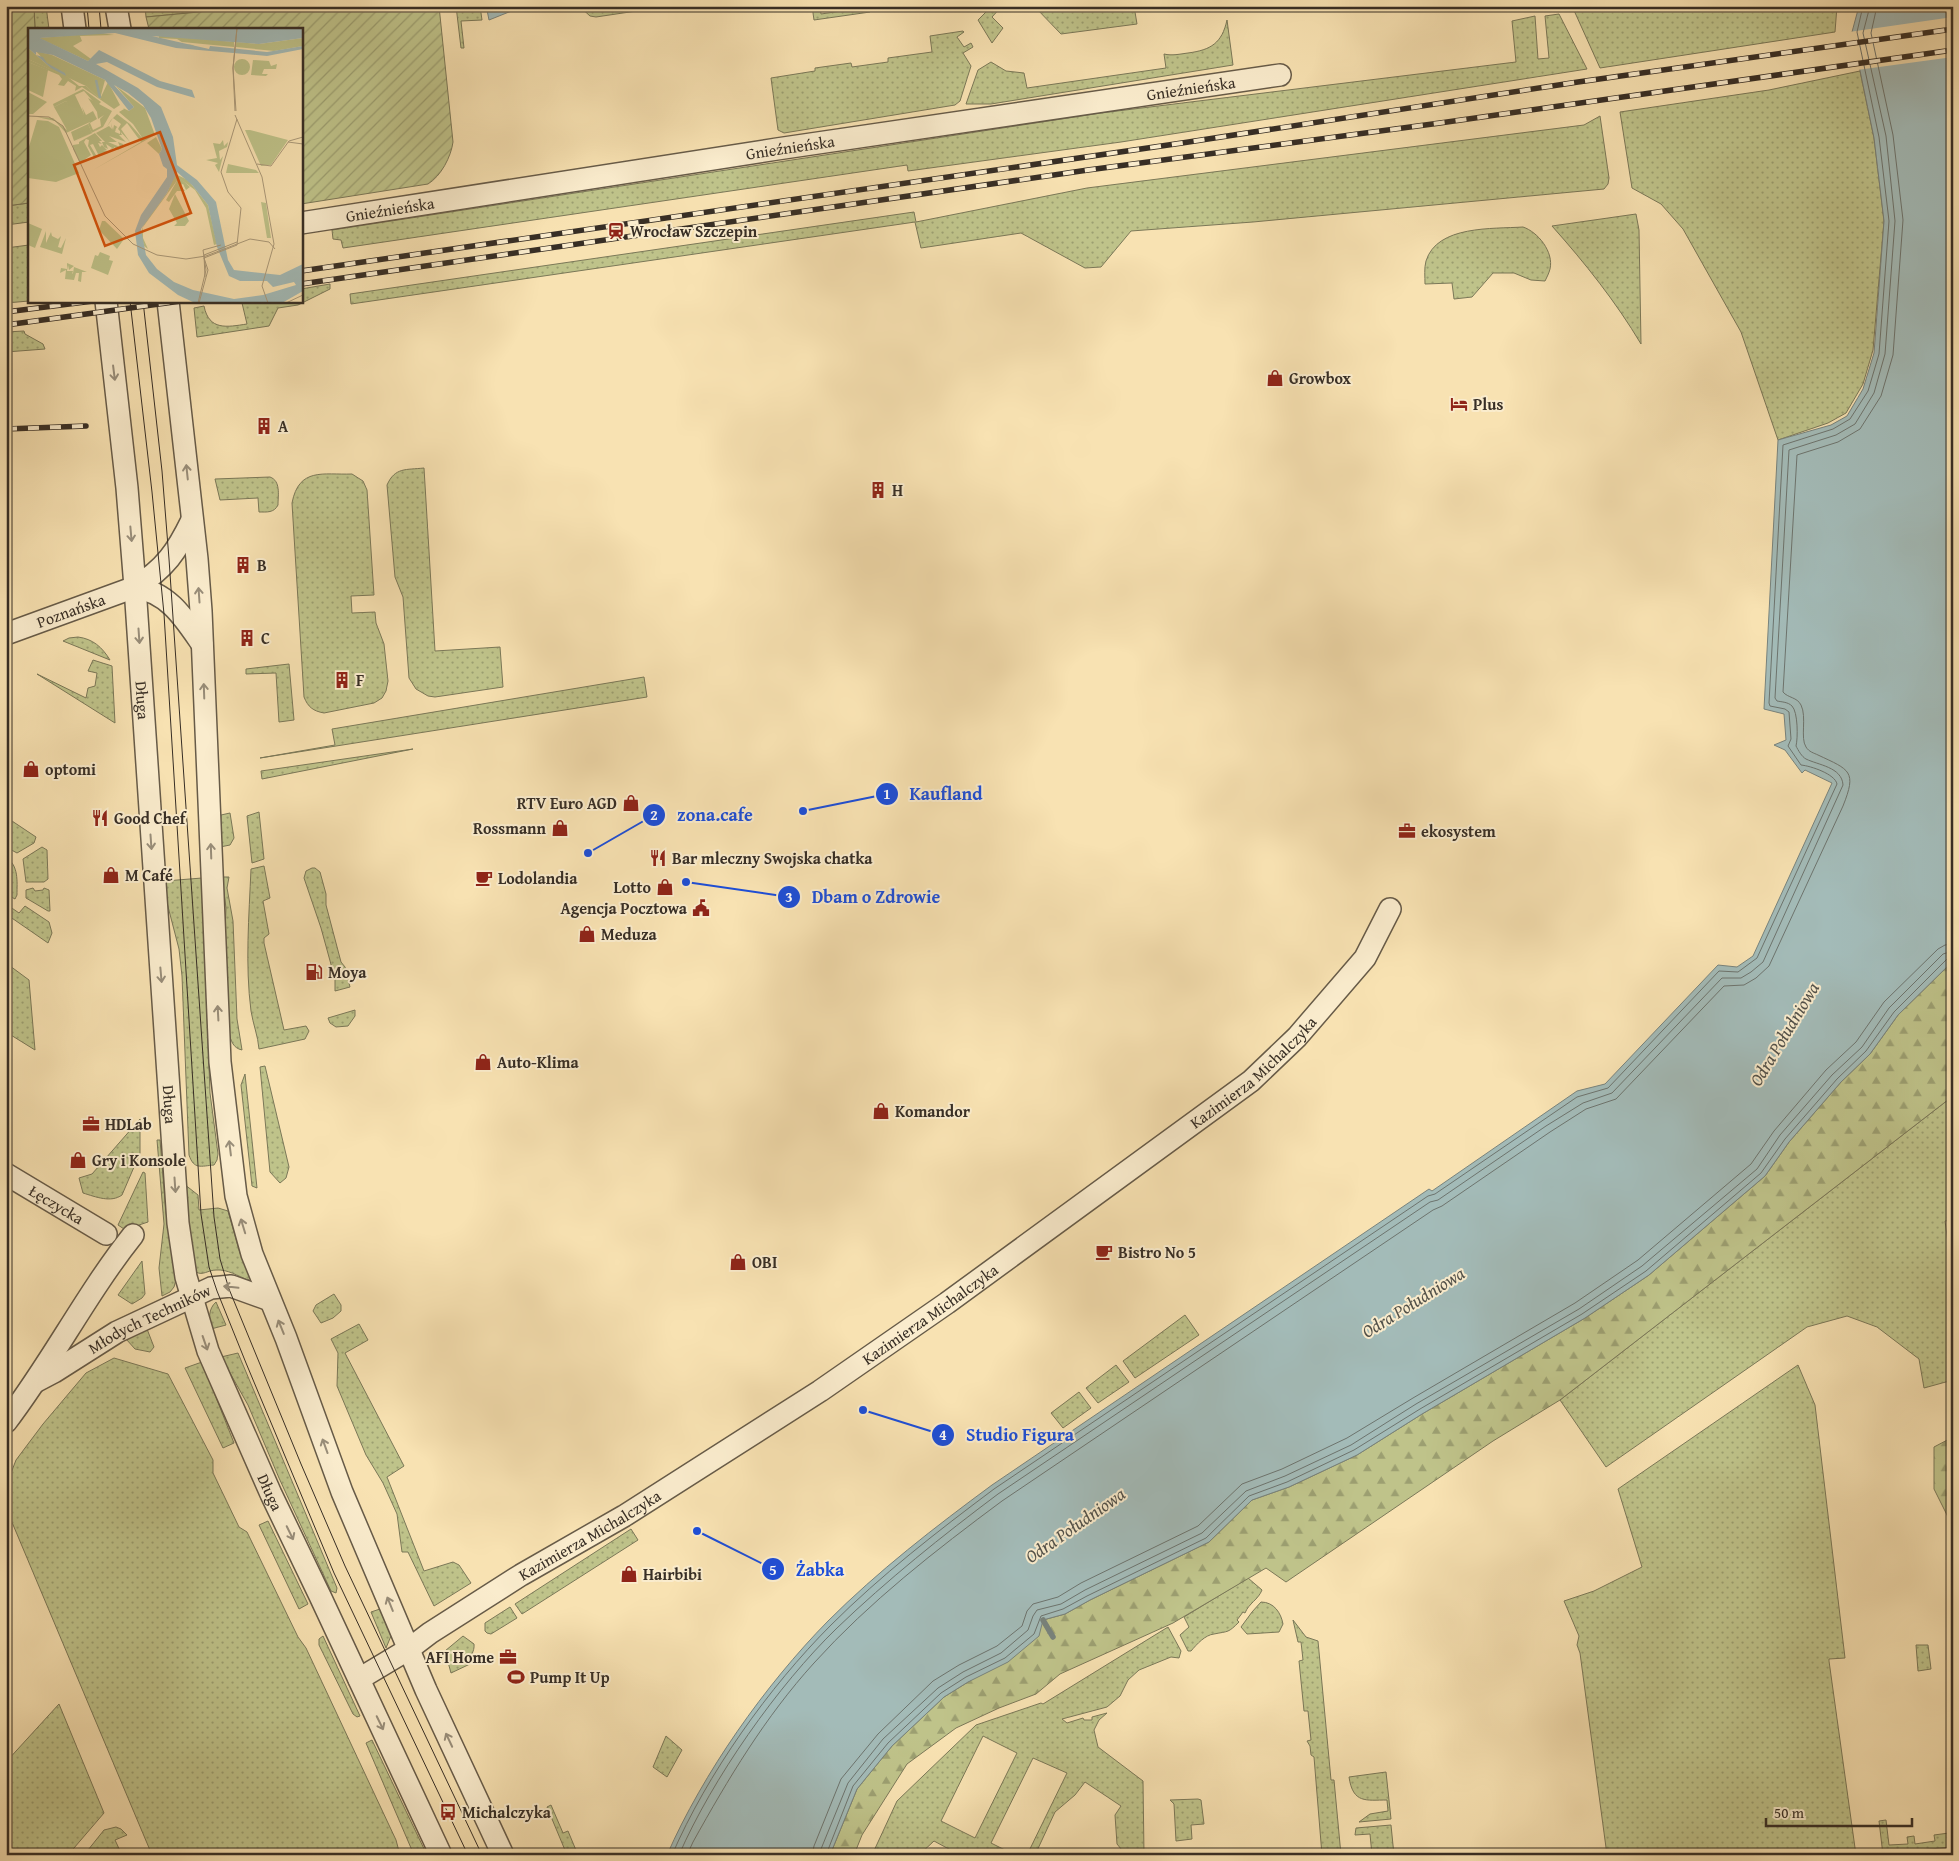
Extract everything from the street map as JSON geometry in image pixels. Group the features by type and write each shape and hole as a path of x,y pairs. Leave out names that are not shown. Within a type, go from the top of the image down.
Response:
{"street":[{"path":"72,6 75,28"},
{"path":"116,6 120,28"},
{"name":"Gnieźnieńska","path":"302,223 806,145 1280,75"},
{"name":"Długa","path":"106,302 127,488 178,1223 186,1277 204,1339 225,1392 441,1855"},
{"path":"168,302 197,559 220,1062 236,1196 252,1254 342,1492 409,1649 503,1855"},
{"name":"Poznańska","path":"6,634 135,588 152,577 164,566 178,547 192,520"},
{"path":"135,588 146,589 169,601 202,644"},
{"name":"Kazimierza Michalczyka","path":"359,1679 409,1649 432,1631 522,1575 624,1516 820,1390 947,1304 1245,1086 1297,1037 1365,958 1390,909"},
{"name":"Łęczycka","path":"6,1174 106,1234"},
{"name":"Młodych Techników","path":"6,1422 35,1382 95,1286 133,1235"},
{"name":"Młodych Techników","path":"35,1382 117,1332 211,1288 228,1286 241,1288 270,1300"}],"green space":[{"path":"6,6 34,6 35,28 28,28 28,203 6,206"},
{"path":"34,6 46,6 49,28 35,28"},
{"path":"145,6 262,6 146,17"},
{"path":"262,6 439,6 453,142 448,160 433,181 428,184 302,204 302,28 149,28 146,17"},
{"path":"456,6 480,6 482,20 461,21 464,48 461,48"},
{"path":"579,6 670,6 596,17 590,16"},
{"path":"812,6 820,6 821,14 869,7 870,12 814,20"},
{"path":"986,6 1002,6 992,17 1003,28 992,43 978,20 988,10"},
{"path":"1034,6 1065,6 1067,9 1086,6 1134,6 1137,24 1061,34"},
{"path":"1572,6 1837,6 1835,32 1600,68"},
{"path":"1559,14 1587,69 1121,142 908,171 907,165 343,248 341,240 333,239 332,230 1101,113 1516,62 1512,21 1535,16 1538,59 1549,58 1545,16"},
{"path":"1227,20 1233,65 991,104 966,104 978,70 991,62 1006,71 1024,73 1027,88 1166,68 1164,54 1188,53 1209,47 1219,40"},
{"path":"963,31 957,37 964,47 971,43 973,47 963,53 971,66 960,101 955,105 784,133 778,130 771,78 815,71 815,68 851,63 852,67 888,62 888,58 932,52 930,36"},
{"path":"1860,71 1874,138 1884,221 1873,350 1863,384 1846,413 1828,423 1778,440 1741,332 1683,229 1661,204 1632,188 1620,112 1769,90"},
{"path":"1600,116 1609,178 1608,184 1604,189 1253,222 1131,231 1101,267 1085,268 1021,233 921,248 915,222 351,304 350,294 914,212 916,222 1087,188 1584,125"},
{"path":"28,203 28,222 6,225 6,206"},
{"path":"1636,214 1639,230 1641,344 1600,283 1552,226"},
{"path":"1523,227 1534,233 1544,243 1550,256 1550,270 1545,281 1531,280 1514,273 1493,273 1472,297 1454,299 1452,283 1425,284 1426,261 1432,249 1442,241 1467,231"},
{"path":"28,245 28,301 6,303 6,248"},
{"path":"330,284 330,289 298,305 278,308 269,326 197,337 194,308 204,306 210,320 220,326 247,324 242,303 234,302 302,302 302,289"},
{"path":"24,331 25,334 43,344 45,349 6,352 6,332"},
{"path":"424,468 435,651 500,647 503,687 435,697 428,696 416,689 409,678 403,597 395,577 387,485 397,472"},
{"path":"322,474 352,474 363,481 367,490 374,595 351,596 352,613 375,612 376,623 384,644 388,681 382,698 374,703 324,713 311,708 304,697 292,503 295,491 306,478"},
{"path":"270,477 274,479 277,485 278,505 272,511 265,512 259,512 258,498 220,500 215,479"},
{"path":"78,637 97,644 110,660 63,641"},
{"path":"93,660 112,666 115,723 37,674 86,698 88,688 95,686 97,673 88,671"},
{"path":"289,664 294,720 279,722 276,673 246,674 246,669"},
{"path":"644,677 647,697 260,758 335,745 332,729"},
{"path":"413,749 262,779 261,771"},
{"path":"259,812 264,859 252,863 247,816"},
{"path":"230,813 234,838 230,845 220,847 221,815"},
{"path":"6,817 36,837 34,843 17,853 6,847"},
{"path":"42,847 47,850 48,879 44,882 26,882 23,859"},
{"path":"6,857 15,869 17,895 15,899 6,894"},
{"path":"264,866 270,898 263,901 269,934 264,938 264,943 284,1030 306,1026 309,1031 305,1039 259,1049 249,994 248,940 251,869"},
{"path":"312,868 320,872 326,894 326,905 341,962 345,967 350,987 335,991 335,979 321,928 304,878 306,871"},
{"path":"222,877 229,877 227,888 233,921 237,1019 242,1050 234,1046 229,1033 225,933 226,908"},
{"path":"202,878 210,1093 218,1154 214,1165 198,1166 193,1163 189,1155 182,976 179,949 165,895 165,881"},
{"path":"33,888 35,891 43,890 44,888 49,890 50,911 26,898 26,890"},
{"path":"6,904 19,913 25,906 49,922 52,933 48,943 6,914"},
{"path":"1953,961 1953,1096 1560,1400 1493,1441 1286,1582 1266,1568 1173,1623 1060,1674 1036,1694 999,1708 956,1728 907,1764 862,1835 854,1855 830,1855 857,1789 892,1746 944,1697 968,1682 1043,1620 1065,1614 1209,1542 1252,1500 1289,1487 1357,1455 1422,1414 1585,1318 1649,1275 1765,1176 1789,1142 1841,1082 1870,1054 1898,1015"},
{"path":"6,963 29,980 35,1050 6,1032"},
{"path":"355,1010 355,1016 348,1026 336,1027 330,1023 328,1018"},
{"path":"265,1066 289,1167 286,1178 280,1183 270,1172 260,1067"},
{"path":"245,1074 257,1188 252,1186 241,1085"},
{"path":"1953,1096 1953,1220 1945,1221 1953,1279 1953,1380 1924,1388 1919,1359 1877,1327 1847,1316 1807,1327 1606,1467 1560,1400"},
{"path":"140,1119 140,1153 122,1195 108,1199 83,1193 79,1178 92,1174"},
{"path":"157,1140 160,1140 166,1213 177,1276 174,1287 170,1292 162,1296 159,1268 164,1224"},
{"path":"143,1172 145,1173 148,1222 139,1225 130,1233 118,1225"},
{"path":"184,1184 198,1195 199,1210 218,1208 228,1211 240,1253 251,1278 248,1280 220,1270 196,1272"},
{"path":"142,1261 145,1294 132,1304 118,1295"},
{"path":"334,1294 341,1305 341,1311 333,1318 321,1323 313,1311 316,1305"},
{"path":"216,1302 226,1325 211,1329 210,1311"},
{"path":"1185,1315 1199,1335 1135,1378 1123,1361"},
{"path":"359,1324 368,1340 345,1353 404,1466 387,1477 424,1571 453,1562 459,1565 471,1583 434,1606 408,1552 402,1552 397,1514 383,1483 366,1455 337,1386 338,1353 331,1339"},
{"path":"147,1329 154,1347 150,1352 135,1349 126,1339"},
{"path":"238,1353 337,1588 336,1593 331,1591 248,1405 221,1357"},
{"path":"114,1358 168,1374 213,1460 213,1473 239,1527 247,1532 298,1637 306,1648 396,1840 400,1855 152,1855 6,1508 6,1486 16,1460 43,1424 86,1373"},
{"path":"202,1362 234,1443 223,1448 185,1368"},
{"path":"1116,1365 1129,1382 1098,1403 1086,1388"},
{"path":"1798,1365 1815,1405 1845,1658 1829,1659 1829,1661 1856,1855 1607,1855 1580,1653 1577,1645 1579,1636 1564,1601 1594,1591 1642,1567 1618,1489"},
{"path":"1079,1392 1091,1408 1063,1428 1051,1413"},
{"path":"1953,1437 1953,1519 1949,1519 1934,1489 1934,1447"},
{"path":"268,1521 308,1604 299,1609 259,1525"},
{"path":"631,1529 638,1540 522,1614 515,1604"},
{"path":"1248,1578 1262,1590 1245,1613 1243,1612 1237,1620 1239,1622 1228,1631 1207,1636 1191,1651 1188,1651 1180,1635 1189,1627 1184,1617"},
{"path":"1261,1602 1270,1604 1279,1612 1283,1624 1279,1632 1247,1634 1241,1627"},
{"path":"510,1607 517,1618 491,1634 487,1633 485,1631 485,1623"},
{"path":"380,1609 391,1636 386,1648 371,1612"},
{"path":"1293,1620 1306,1637 1318,1641 1331,1780 1334,1780 1341,1855 1322,1855 1314,1757 1311,1755 1310,1746 1307,1741 1311,1740 1308,1711 1304,1711 1299,1661 1303,1660 1301,1642 1298,1642"},
{"path":"1168,1627 1181,1651 1179,1658 1171,1657 1139,1670 1128,1680 1120,1696 1107,1707 1062,1719 1067,1723 1083,1718 1084,1720 1092,1720 1092,1717 1107,1713 1099,1720 1094,1730 1098,1747 1143,1781 1144,1855 1126,1855 1117,1844 1115,1815 1121,1806 1085,1782 1075,1795 1055,1812 1035,1855 1027,1855 1067,1773 1033,1758 991,1843 1015,1855 960,1855 934,1841 919,1855 872,1855 897,1801 976,1725 1041,1703 1043,1704","holes":["983,1736 1017,1753 975,1838 941,1821"]},
{"path":"323,1636 360,1716 357,1717 353,1714 319,1645 319,1639"},
{"path":"463,1636 474,1644 470,1664 451,1673 445,1651"},
{"path":"1916,1645 1928,1645 1931,1669 1918,1671"},
{"path":"59,1704 104,1813 68,1855 8,1855 6,1853 6,1762"},
{"path":"666,1736 682,1750 667,1777 653,1767"},
{"path":"372,1740 427,1855 414,1855 366,1743"},
{"path":"1386,1772 1391,1819 1359,1822 1370,1814 1388,1811 1387,1800 1367,1800 1357,1796 1351,1786 1349,1777"},
{"path":"1170,1800 1201,1800 1204,1824 1191,1825 1192,1839 1176,1841 1174,1804"},
{"path":"551,1805 563,1833 568,1831 578,1855 567,1855 547,1807"},
{"path":"1886,1820 1889,1845 1908,1844 1907,1837 1914,1836 1915,1844 1935,1841 1934,1835 1949,1833 1950,1840 1953,1840 1953,1847 1906,1851 1906,1855 1883,1855 1879,1821"},
{"path":"1391,1825 1394,1855 1372,1855 1370,1834 1355,1835 1356,1828"},
{"path":"116,1827 127,1835 115,1840 122,1855 84,1855 104,1830"}],"water":[{"path":"498,6 524,6 489,20 487,10"},
{"name":"Odra Południowa","path":"1859,6 1953,6 1953,961 1898,1015 1870,1054 1841,1082 1789,1142 1765,1176 1649,1275 1585,1318 1422,1414 1357,1455 1289,1487 1252,1500 1209,1542 1065,1614 1043,1620 1039,1636 1008,1662 968,1682 944,1697 892,1746 857,1789 830,1855 667,1855 698,1793 717,1762 737,1731 781,1673 828,1621 907,1550 992,1485 1429,1189 1432,1191 1577,1091 1605,1084 1718,965 1737,967 1753,956 1832,783 1805,770 1802,773 1785,750 1774,745 1786,740 1784,714 1764,709 1778,440 1831,425 1847,416 1863,389 1874,353 1884,221 1874,138 1852,32"}],"pier":[{"path":"1953,17 1953,57 1857,70 1849,32"}],"waterway":[{"path":"1043,1620 1053,1637"}],"tram line":[{"path":"87,6 89,28"},
{"path":"99,6 101,28"},
{"path":"130,302 164,614 201,1214 209,1267 246,1363 334,1573 468,1855"},
{"path":"143,302 162,471 214,1217 220,1259 229,1289 345,1566 482,1855"}],"railway":[{"path":"302,271 1182,143 1578,82 1953,29"},
{"path":"302,284 1088,170 1440,123 1953,50"},
{"path":"6,312 85,302"},
{"path":"6,325 174,302"},
{"path":"6,429 86,426"}],"place":[{"name":"Wrocław Szczepin","path":"616,231"},
{"name":"Growbox","path":"1275,378"},
{"name":"Plus","path":"1459,404"},
{"name":"A","path":"264,426"},
{"name":"H","path":"878,490"},
{"name":"B","path":"243,565"},
{"name":"C","path":"247,638"},
{"name":"F","path":"342,680"},
{"name":"optomi","path":"31,769"},
{"name":"RTV Euro AGD","path":"631,803"},
{"name":"Kaufland","path":"803,811"},
{"name":"Good Chef","path":"100,818"},
{"name":"Rossmann","path":"560,828"},
{"name":"ekosystem","path":"1407,831"},
{"name":"zona.cafe","path":"588,853"},
{"name":"Bar mleczny Swojska chatka","path":"658,858"},
{"name":"M Café","path":"111,875"},
{"name":"Lodolandia","path":"484,878"},
{"name":"Dbam o Zdrowie","path":"686,882"},
{"name":"Lotto","path":"665,887"},
{"name":"Agencja Pocztowa","path":"701,908"},
{"name":"Meduza","path":"587,934"},
{"name":"Moya","path":"314,972"},
{"name":"Auto-Klima","path":"483,1062"},
{"name":"Komandor","path":"881,1111"},
{"name":"HDLab","path":"91,1124"},
{"name":"Gry i Konsole","path":"78,1160"},
{"name":"Bistro No 5","path":"1104,1252"},
{"name":"OBI","path":"738,1262"},
{"name":"Studio Figura","path":"863,1410"},
{"name":"Żabka","path":"697,1531"},
{"name":"Hairbibi","path":"629,1574"},
{"name":"AFI Home","path":"508,1657"},
{"name":"Pump It Up","path":"516,1677"},
{"name":"Michalczyka","path":"448,1812"}]}
